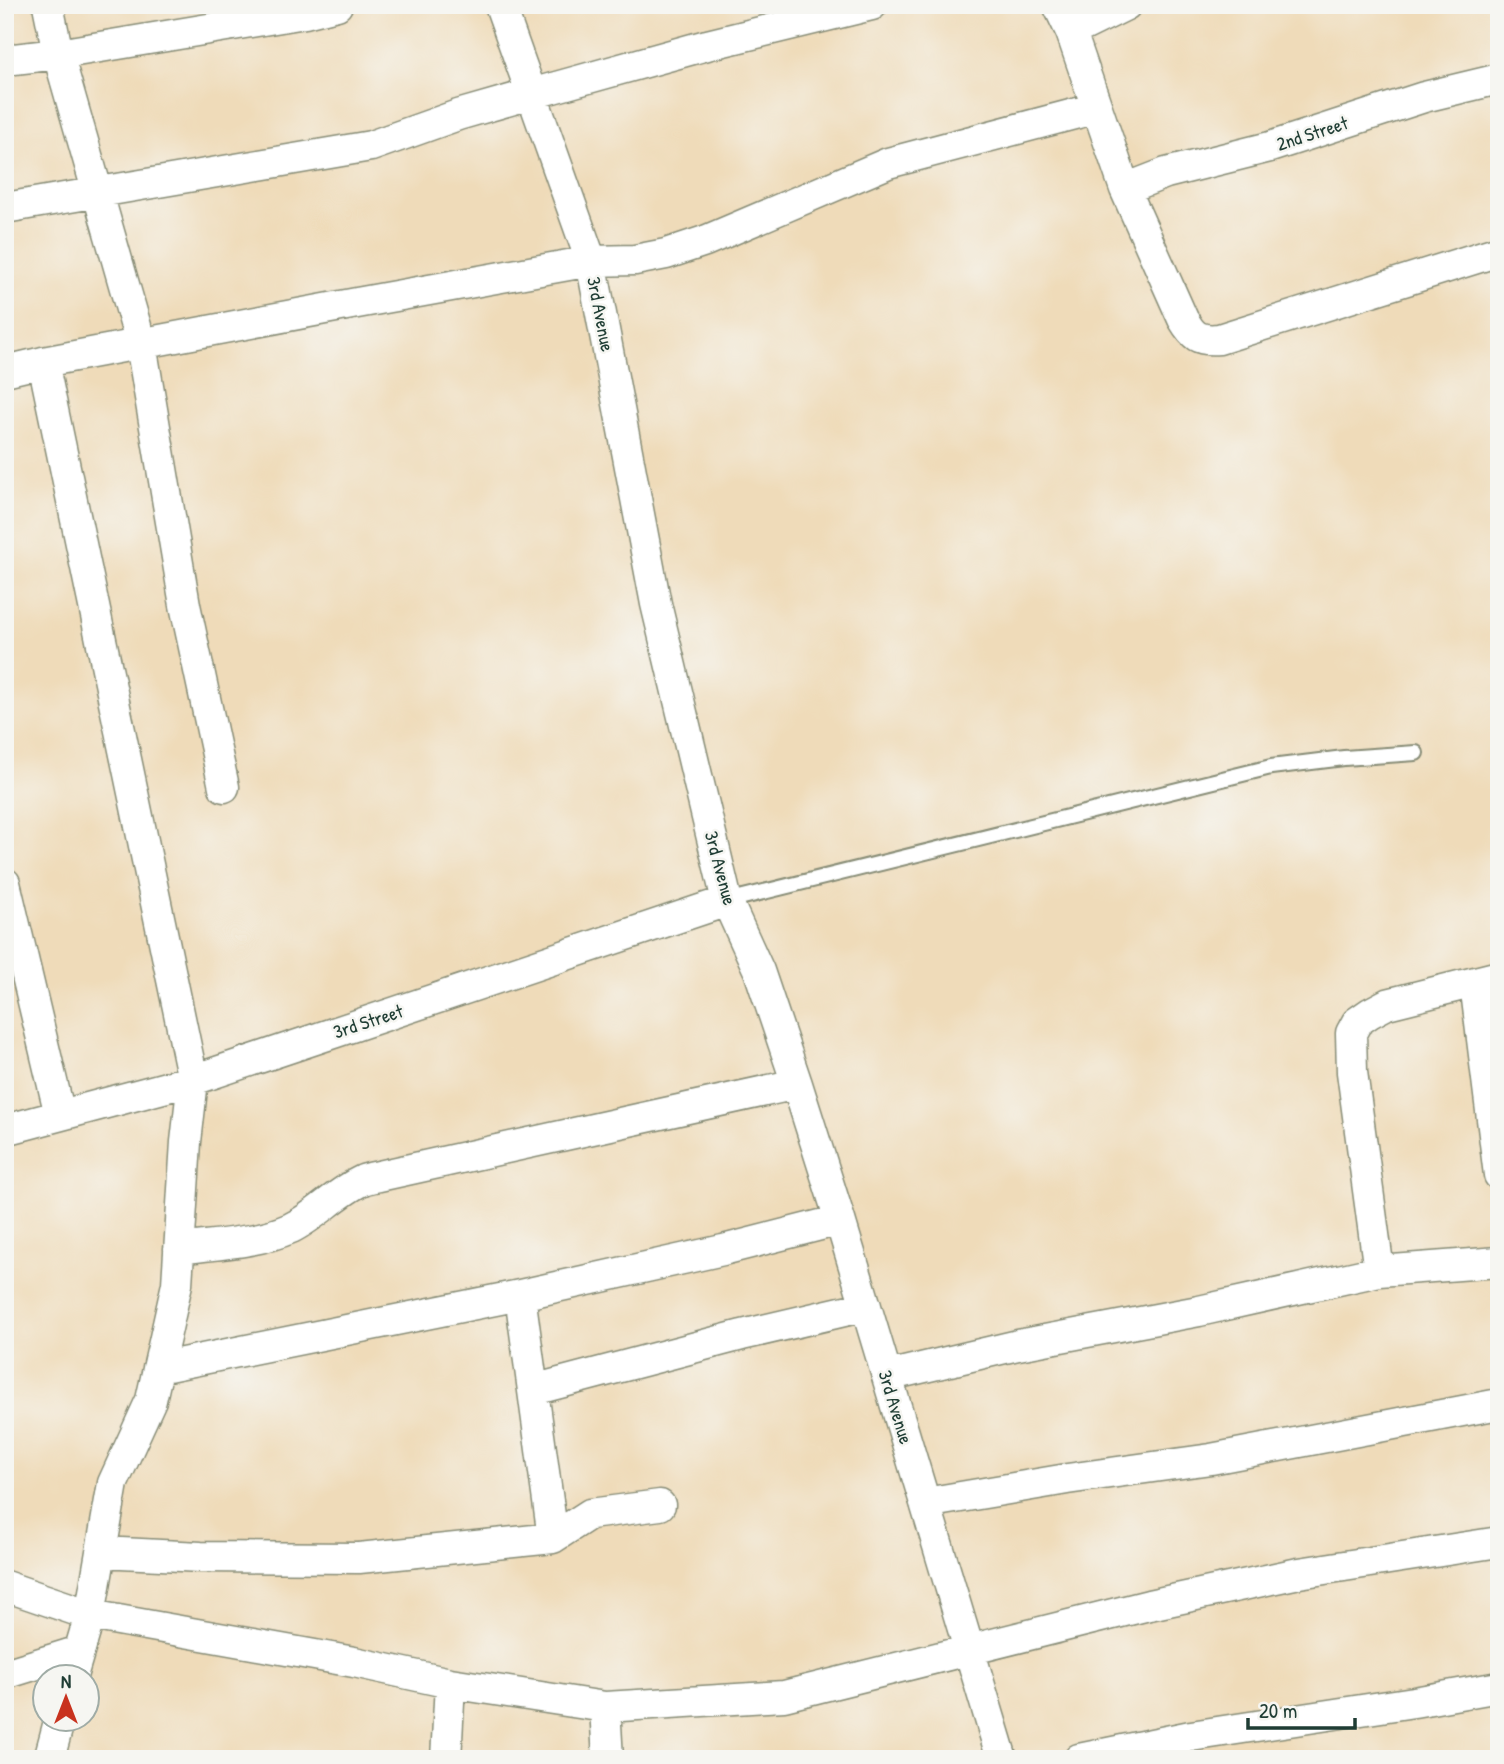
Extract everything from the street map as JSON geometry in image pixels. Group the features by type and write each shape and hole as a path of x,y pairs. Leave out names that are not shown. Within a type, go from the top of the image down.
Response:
{"street":[{"path":"48,5 58,54 141,344 185,605 224,787"},
{"path":"5,60 58,54 305,13 337,5"},
{"name":"3rd Avenue","path":"500,5 591,261 656,604 727,901 759,971 797,1084 1002,1759"},
{"path":"5,208 371,146 458,115 531,94 872,5"},
{"path":"1126,5 1065,19 1125,189 1190,331 1197,337 1207,340 1229,336 1499,251"},
{"name":"2nd Street","path":"1125,189 1166,173 1269,147 1424,97 1499,79"},
{"path":"5,371 343,305 591,261 635,260 666,254 705,241 888,163 1097,108"},
{"path":"43,362 193,1080 186,1142 177,1284 151,1400 113,1483 90,1615 76,1662"},
{"path":"5,883 60,1115"},
{"name":"3rd Street","path":"5,1130 193,1080 727,901"},
{"path":"1379,1271 1353,1072 1351,1033 1357,1022 1387,1004 1487,980 1499,1175"},
{"path":"179,1249 247,1241 289,1228 318,1212 363,1180 379,1175 797,1084"},
{"path":"158,1368 520,1295 723,1250 840,1220"},
{"path":"887,1376 1018,1345 1199,1311 1379,1271 1499,1262"},
{"path":"520,1295 553,1538"},
{"path":"533,1390 742,1335 866,1306"},
{"path":"925,1503 1211,1458 1499,1404"},
{"path":"101,1552 201,1557 359,1558 553,1538 590,1514 660,1506"},
{"path":"5,1586 90,1615 354,1662 450,1683 605,1707 784,1696 1149,1605 1299,1573 1499,1542"},
{"path":"5,1674 32,1670"},
{"path":"446,1759 450,1683"},
{"path":"1079,1759 1191,1736 1499,1687"},
{"path":"605,1707 608,1759"},
{"path":"49,1759 56,1732"}],"lane":[{"path":"727,901 1271,766 1416,753"}]}
